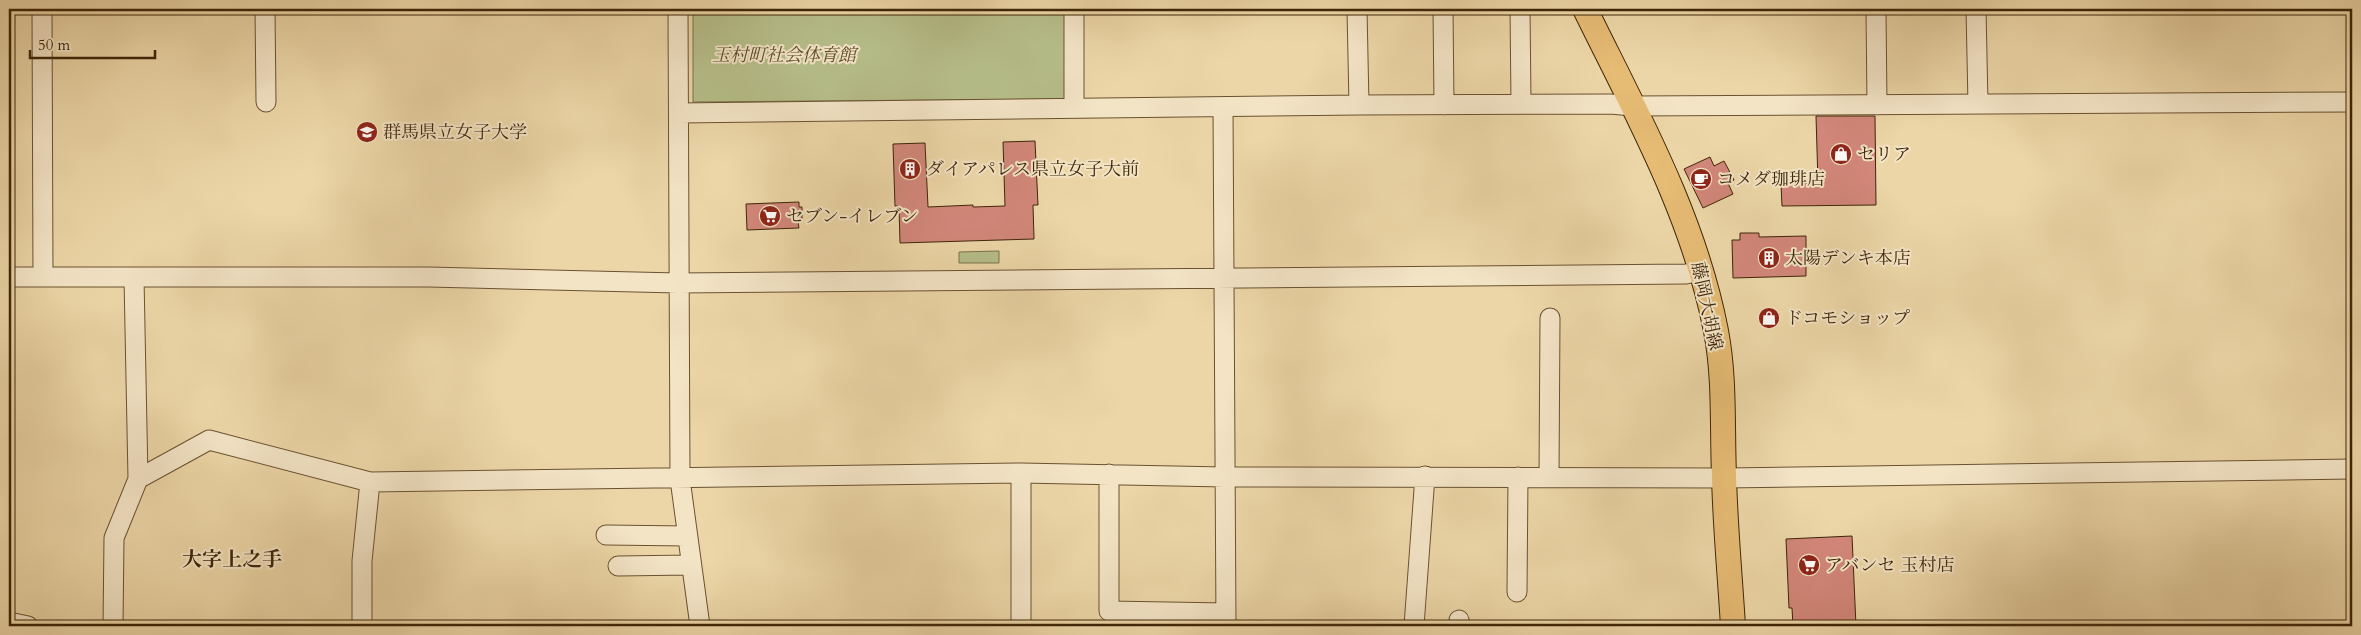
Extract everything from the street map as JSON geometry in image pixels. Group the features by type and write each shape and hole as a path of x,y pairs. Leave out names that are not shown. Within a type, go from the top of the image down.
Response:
{"main road":[{"name":"藤岡大胡線","path":"1585,9 1633,106 1680,210 1701,271 1716,333 1719,357 1733,626"}],"street":[{"path":"42,9 43,277"},
{"path":"265,9 266,102"},
{"path":"678,9 680,479 700,626"},
{"path":"1074,9 1074,108"},
{"path":"1357,9 1359,105"},
{"path":"1443,9 1444,105"},
{"path":"1520,9 1521,104"},
{"path":"1876,9 1877,105"},
{"path":"1976,9 1978,104"},
{"path":"679,113 1359,105 1521,104 1633,106 2352,102"},
{"path":"1109,474 1109,611 1226,620 1222,107"},
{"path":"9,277 430,277 678,283 1686,274 1701,271"},
{"path":"113,626 114,538 138,479 134,278"},
{"path":"1549,477 1550,318"},
{"path":"138,479 209,440 370,482 1021,474 1225,477 1724,478 2352,469"},
{"path":"1021,474 1022,623"},
{"path":"1414,626 1425,476"},
{"path":"1517,592 1518,477"},
{"path":"362,626 362,561 370,482"},
{"path":"606,535 687,536"},
{"path":"618,566 691,565"},
{"path":"9,622 28,626"}],"green space":[{"name":"玉村町社会体育館","path":"693,9 1065,9 1066,99 693,102"},
{"path":"999,251 999,263 959,263 959,252"}],"building":[{"path":"1816,116 1875,116 1876,205 1782,206 1781,184 1818,183"},
{"name":"ダイアパレス県立女子大前","path":"1035,141 1038,205 1033,205 1034,239 900,243 899,206 895,206 893,144 925,143 928,207 973,205 973,207 1005,206 1003,142"},
{"path":"1710,157 1714,166 1724,161 1734,180 1728,183 1733,194 1703,208 1684,169"},
{"path":"799,202 799,207 802,207 802,222 798,222 799,228 747,230 746,204"},
{"name":"太陽デンキ本店","path":"1740,233 1759,233 1759,237 1806,236 1806,276 1733,278 1732,240 1740,240"},
{"path":"1852,536 1856,626 1793,626 1792,608 1789,608 1786,539"}],"place":[{"name":"群馬県立女子大学","path":"367,132"},
{"name":"セリア","path":"1841,154"},
{"name":"ダイアパレス県立女子大前","path":"910,169"},
{"name":"コメダ珈琲店","path":"1701,179"},
{"name":"セブン-イレブン","path":"770,216"},
{"name":"太陽デンキ本店","path":"1769,258"},
{"name":"ドコモショップ","path":"1769,318"},
{"name":"アバンセ 玉村店","path":"1809,565"}],"district":[{"name":"大字上之手","path":"232,559"}]}
